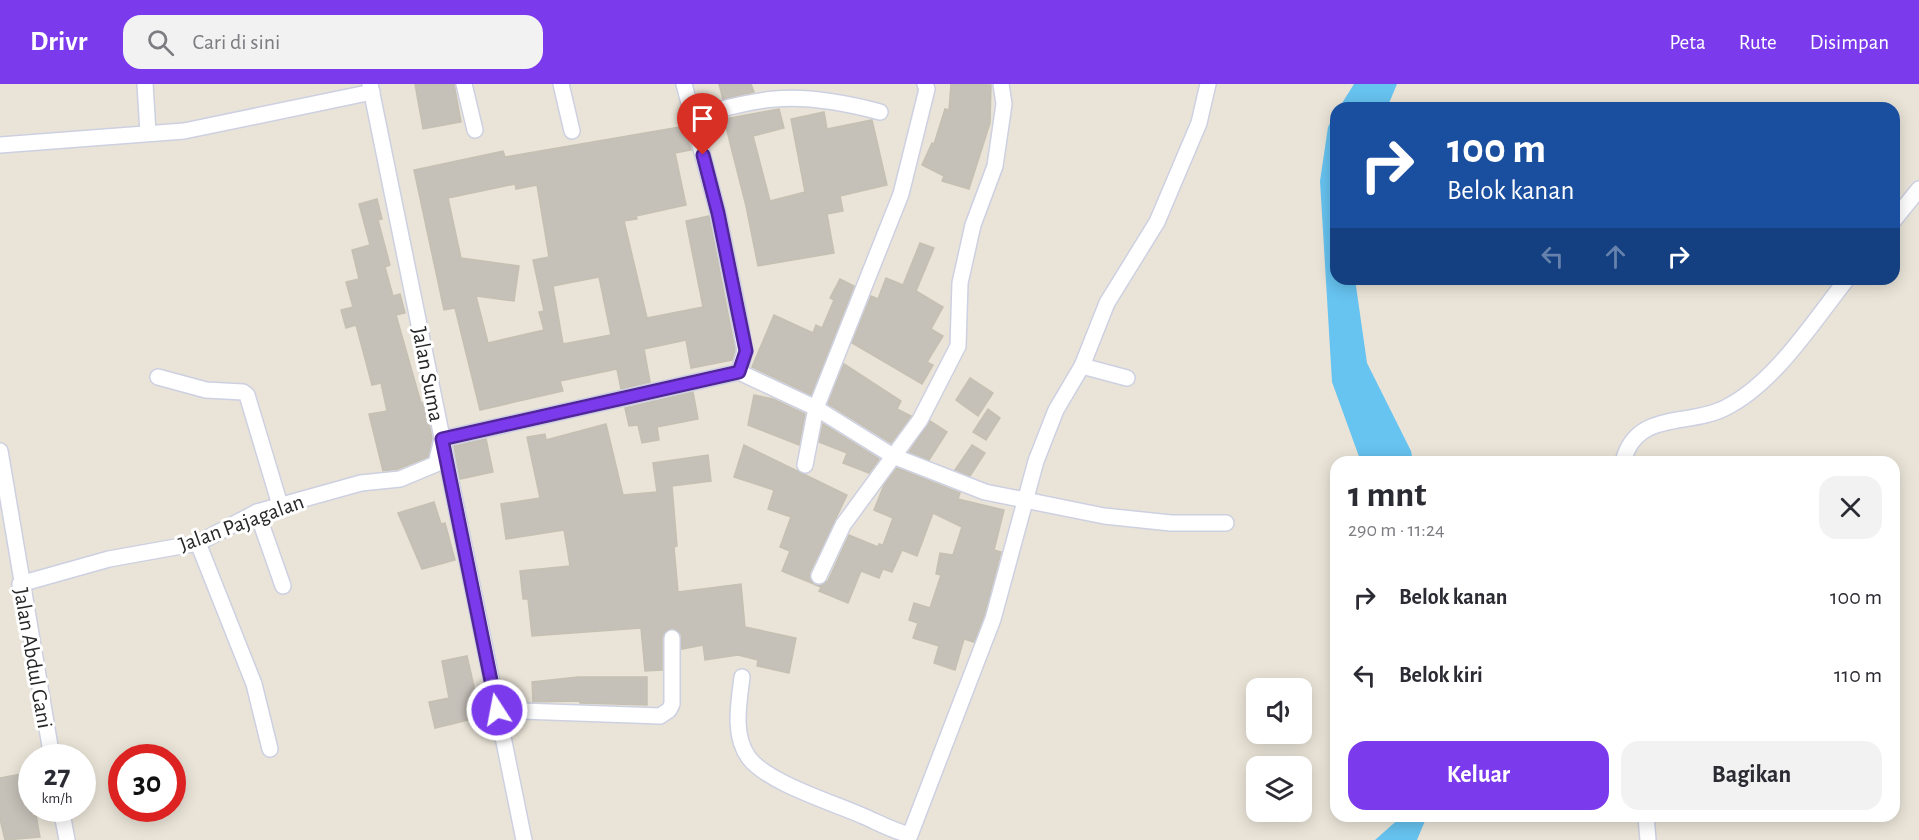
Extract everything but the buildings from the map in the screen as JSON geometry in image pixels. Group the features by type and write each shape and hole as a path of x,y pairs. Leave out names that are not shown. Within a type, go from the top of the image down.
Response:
{"street":[{"path":"145,84 148,133"},
{"path":"464,84 475,130"},
{"path":"561,84 572,131"},
{"path":"684,84 718,213 746,351 739,372"},
{"path":"805,465 816,408 901,194 927,89 925,84"},
{"path":"819,576 843,525 920,420 958,346 960,283 973,225 995,166 1004,104 1001,84"},
{"path":"742,677 738,715 740,733 750,759 762,770 815,797 910,838 993,619 1036,461 1056,410 1082,366 1107,303 1157,222 1199,123 1209,84"},
{"path":"0,145 184,131 371,88"},
{"name":"Jalan Suma","path":"371,88 524,840"},
{"path":"693,116 754,102 793,98 851,104 880,112"},
{"path":"1900,213 1919,189"},
{"path":"1624,456 1626,447 1638,433 1666,422 1721,410 1755,389 1842,285"},
{"path":"1082,366 1127,378"},
{"path":"442,439 739,372 816,408 893,456 985,492 1104,516 1171,523 1226,523"},
{"path":"158,377 206,390 243,392 247,395 280,505"},
{"name":"Jalan Pajagalan","path":"20,584 109,559 198,543 257,512 361,483 400,479 436,464 442,439"},
{"name":"Jalan Abdul Gani","path":"0,451 20,584 49,744"},
{"path":"257,512 283,586"},
{"path":"198,543 254,684 270,749"},
{"path":"497,710 660,716 669,710 672,704 672,638"},
{"path":"64,822 67,840"},
{"path":"1646,822 1648,840"}],"water":[{"path":"1354,84 1397,84 1390,102 1343,102"},
{"path":"1330,123 1330,285 1356,285 1367,363 1412,456 1359,456 1332,382 1320,181"},
{"path":"1395,822 1424,822 1417,840 1375,840"}],"route":[{"path":"497,710 442,439 739,372 746,351 718,213 703,155"}]}
